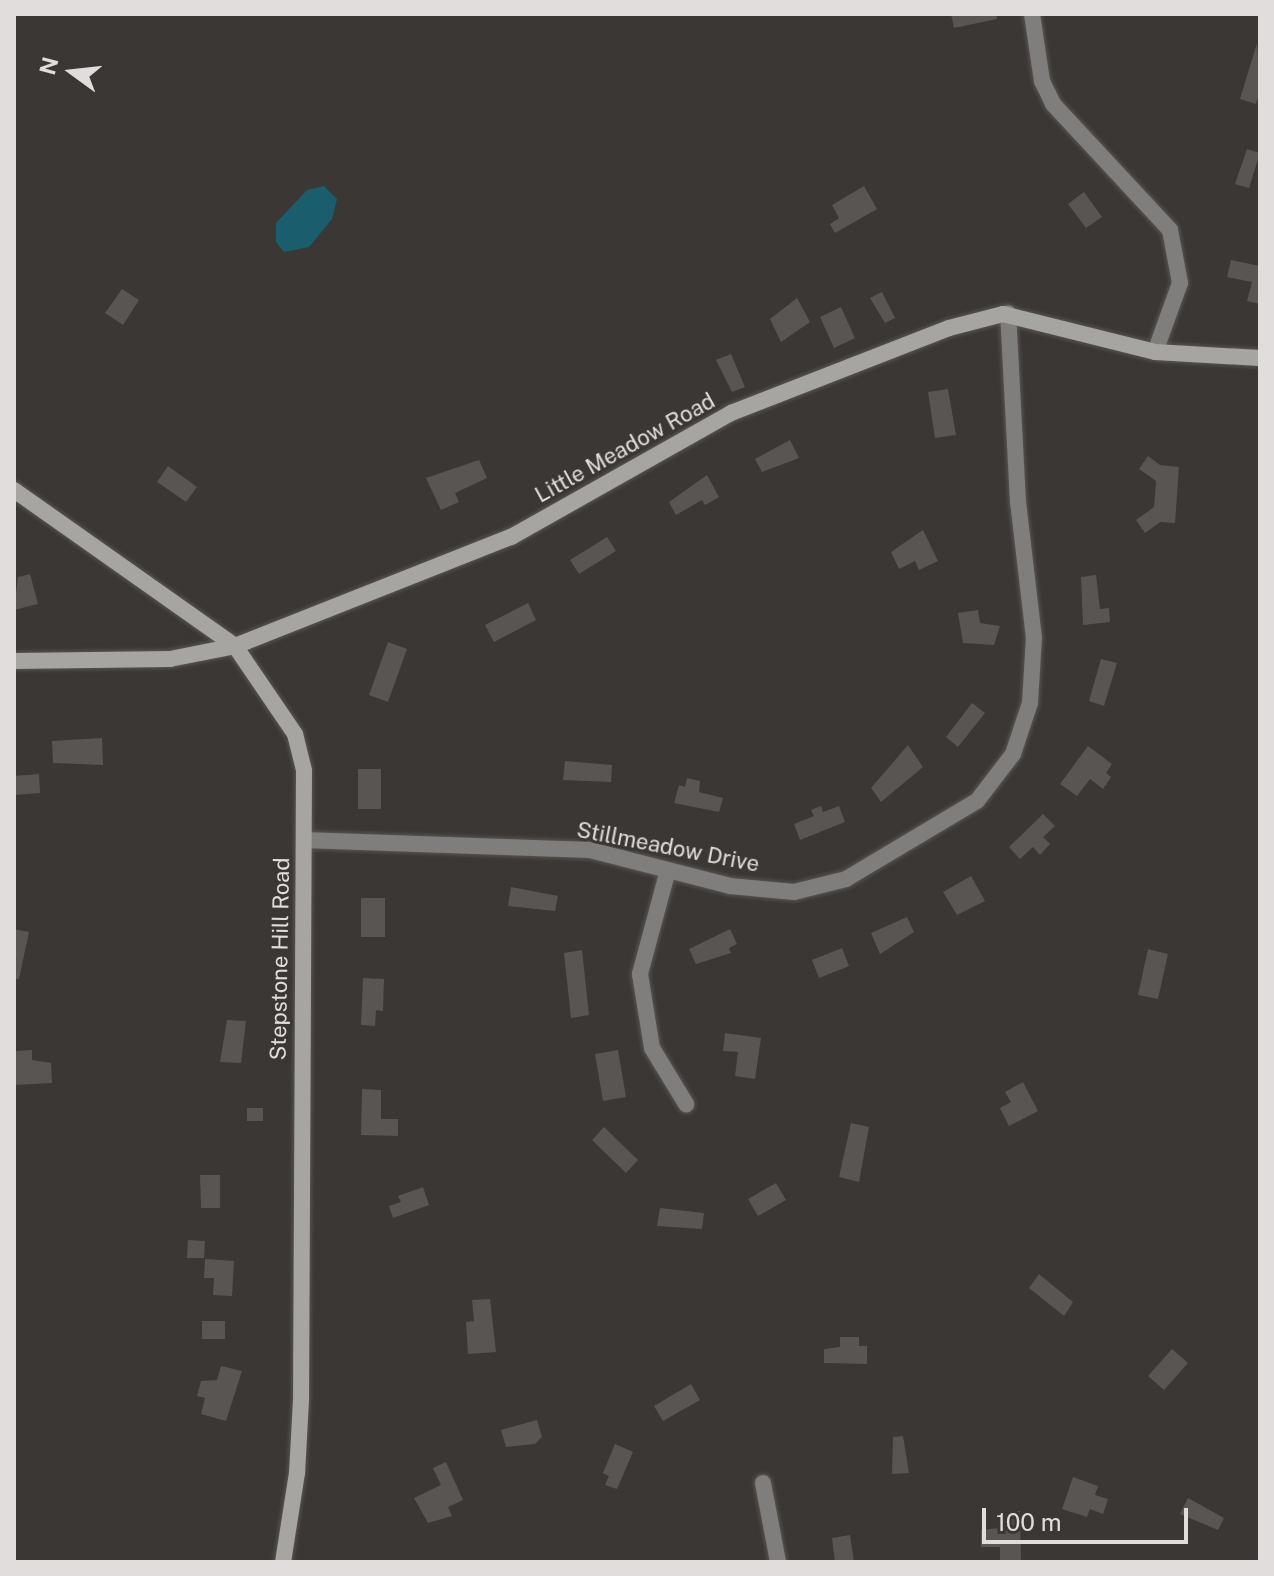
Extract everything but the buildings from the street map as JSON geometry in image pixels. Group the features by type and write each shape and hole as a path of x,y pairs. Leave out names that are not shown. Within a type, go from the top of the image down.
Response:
{"street":[{"path":"1032,14 1042,81 1053,104 1170,230 1180,283 1155,352"},
{"name":"Little Meadow Road","path":"14,661 170,659 235,646 511,537 731,413 949,328 1008,313 1155,352 1260,358"},
{"name":"Stillmeadow Drive","path":"304,840 590,850 730,886 794,892 846,879 977,801 1013,754 1030,703 1034,638 1014,455 1008,313"},
{"name":"Stepstone Hill Road","path":"14,490 235,646 295,734 304,771 301,1400 297,1473 283,1562"},
{"path":"668,870 640,974 652,1048 686,1104"},
{"path":"763,1483 778,1562"}],"water":[{"path":"324,186 337,199 332,219 309,247 284,252 276,242 276,223 307,190"}]}
